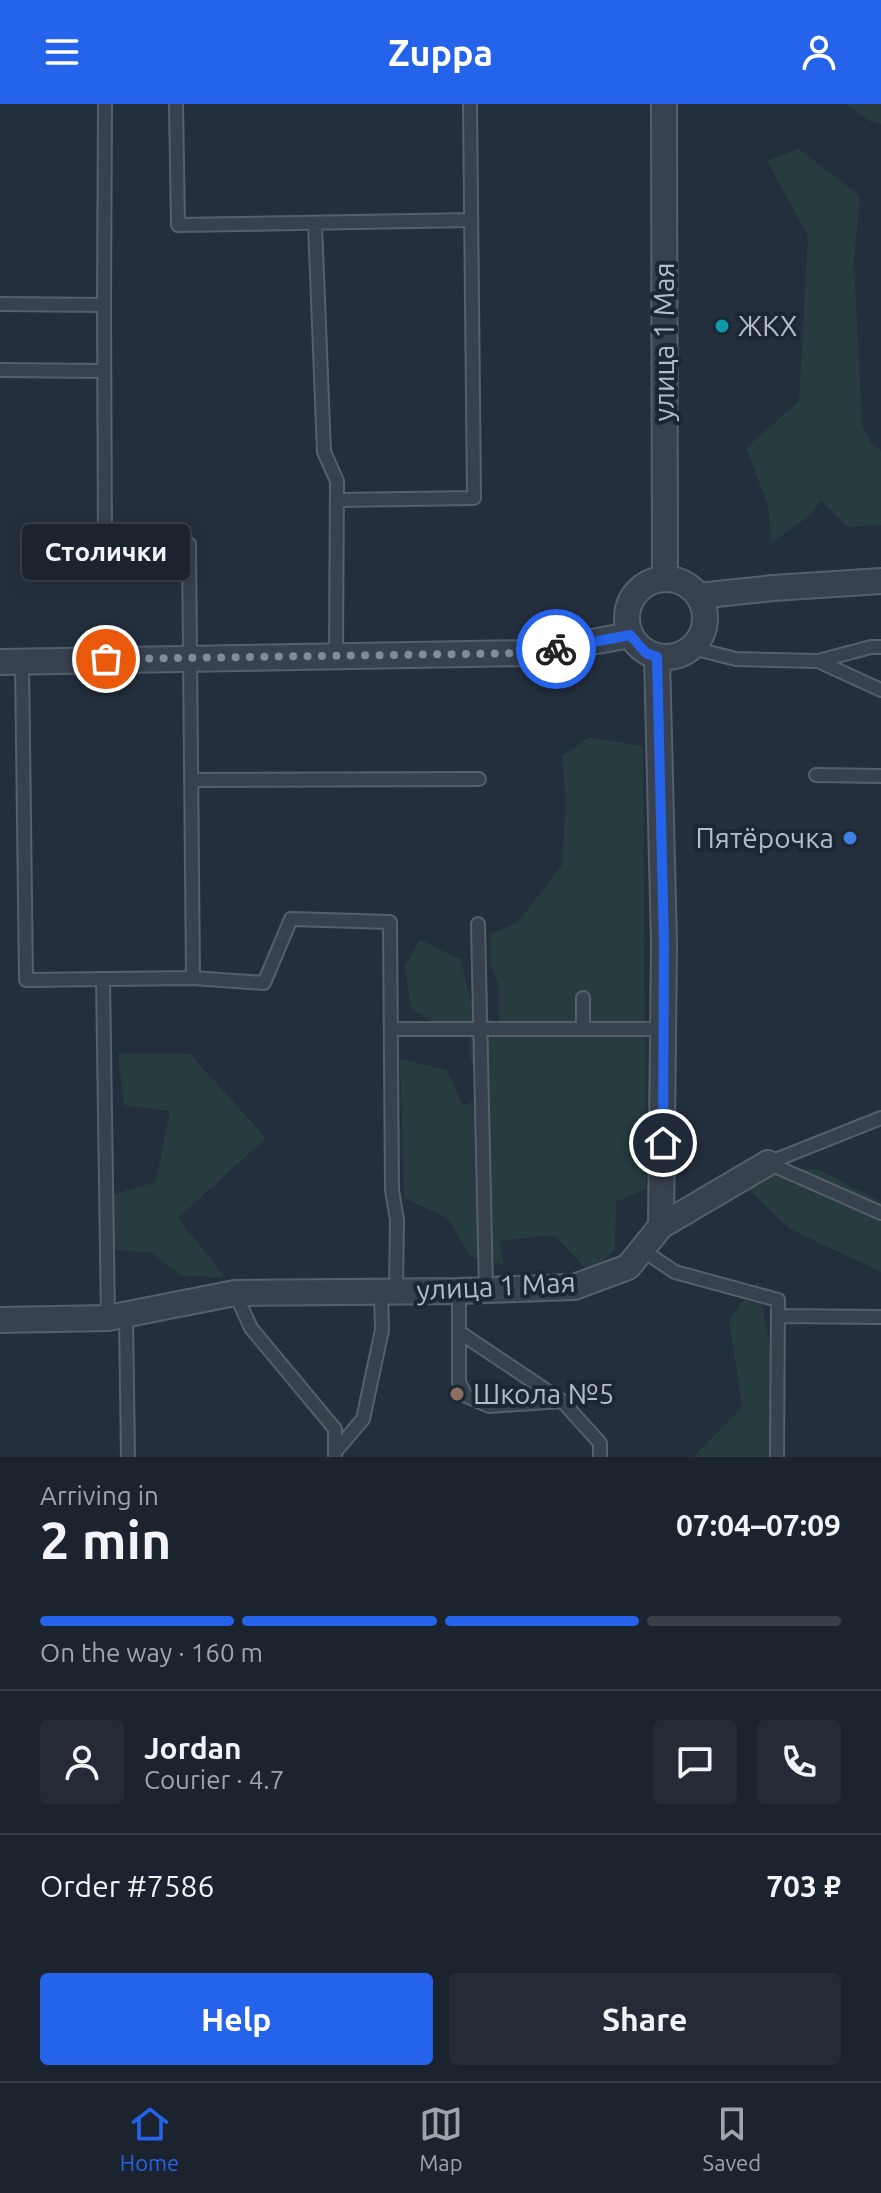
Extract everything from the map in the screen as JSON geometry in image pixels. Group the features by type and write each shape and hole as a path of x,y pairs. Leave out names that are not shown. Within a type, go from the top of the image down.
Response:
{"street":[{"name":"улица 1 Мая","path":"664,104 665,579"},
{"path":"652,581 677,581 698,596 705,617 704,629 692,648 682,655 657,657 646,653 630,635 626,623 627,610 632,598 652,581"},
{"path":"698,596 881,581"},
{"path":"11,661 532,653 630,635"},
{"path":"657,657 663,1029 661,1226"},
{"path":"661,1226 768,1163"},
{"name":"улица 1 Мая","path":"0,1320 117,1317 235,1293 574,1287 628,1267 661,1226"}],"lane":[{"path":"105,104 105,545 189,544 193,978"},
{"path":"176,104 178,225 471,220"},
{"path":"337,500 474,498 470,104"},
{"path":"315,223 324,452 337,481 336,655"},
{"path":"0,304 104,305"},
{"path":"0,370 104,371"},
{"path":"692,648 736,659 818,661 881,647"},
{"path":"11,661 26,980 193,978 264,983 291,919 390,922 392,1190 397,1220 382,1330 363,1419 335,1454"},
{"path":"818,661 881,690"},
{"path":"816,775 881,776"},
{"path":"191,780 479,779"},
{"path":"478,924 486,1290"},
{"path":"103,979 117,1317 128,1457"},
{"path":"583,998 583,1029"},
{"path":"391,1029 663,1029"},
{"path":"768,1163 881,1118"},
{"path":"768,1163 881,1213"},
{"path":"642,1250 675,1272 778,1300 777,1457"},
{"path":"459,1291 459,1382 466,1396 489,1406 562,1401"},
{"path":"235,1293 251,1328 335,1429 335,1454"},
{"path":"778,1316 881,1317"},
{"path":"459,1332 562,1401 600,1443 600,1457"}],"green space":[{"path":"846,104 881,104 881,124 869,121"},
{"path":"799,149 860,196 854,262 862,424 871,443 881,451 881,525 848,527 821,500 812,514 771,543 768,505 746,448 799,401 808,236 767,161"},
{"path":"590,737 643,746 646,1189 616,1202 615,1249 591,1273 554,1235 499,1241 504,1265 471,1257 447,1218 404,1198 400,1059 447,1070 463,1106 483,1097 469,1055 471,1028 440,1027 411,1008 405,966 420,940 460,959 475,1014 499,1023 499,986 491,967 490,934 517,923 562,865 566,800 562,756"},
{"path":"118,1054 190,1054 266,1138 178,1218 225,1277 181,1276 152,1253 109,1249 108,1196 156,1182 170,1111 124,1105"},
{"path":"727,1169 818,1169 881,1202 881,1272 790,1229"},
{"path":"758,1281 779,1396 776,1457 693,1457 742,1407 729,1320"}],"way so far":[{"path":"106,659 532,653 556,649"}],"place":[{"name":"ЖКХ","path":"722,326"},
{"name":"Столички","path":"106,659"},
{"name":"Пятёрочка","path":"850,838"},
{"name":"Школа №5","path":"457,1394"}],"route":[{"path":"556,649 630,635 646,653 657,657 664,943 663,1143"}]}
